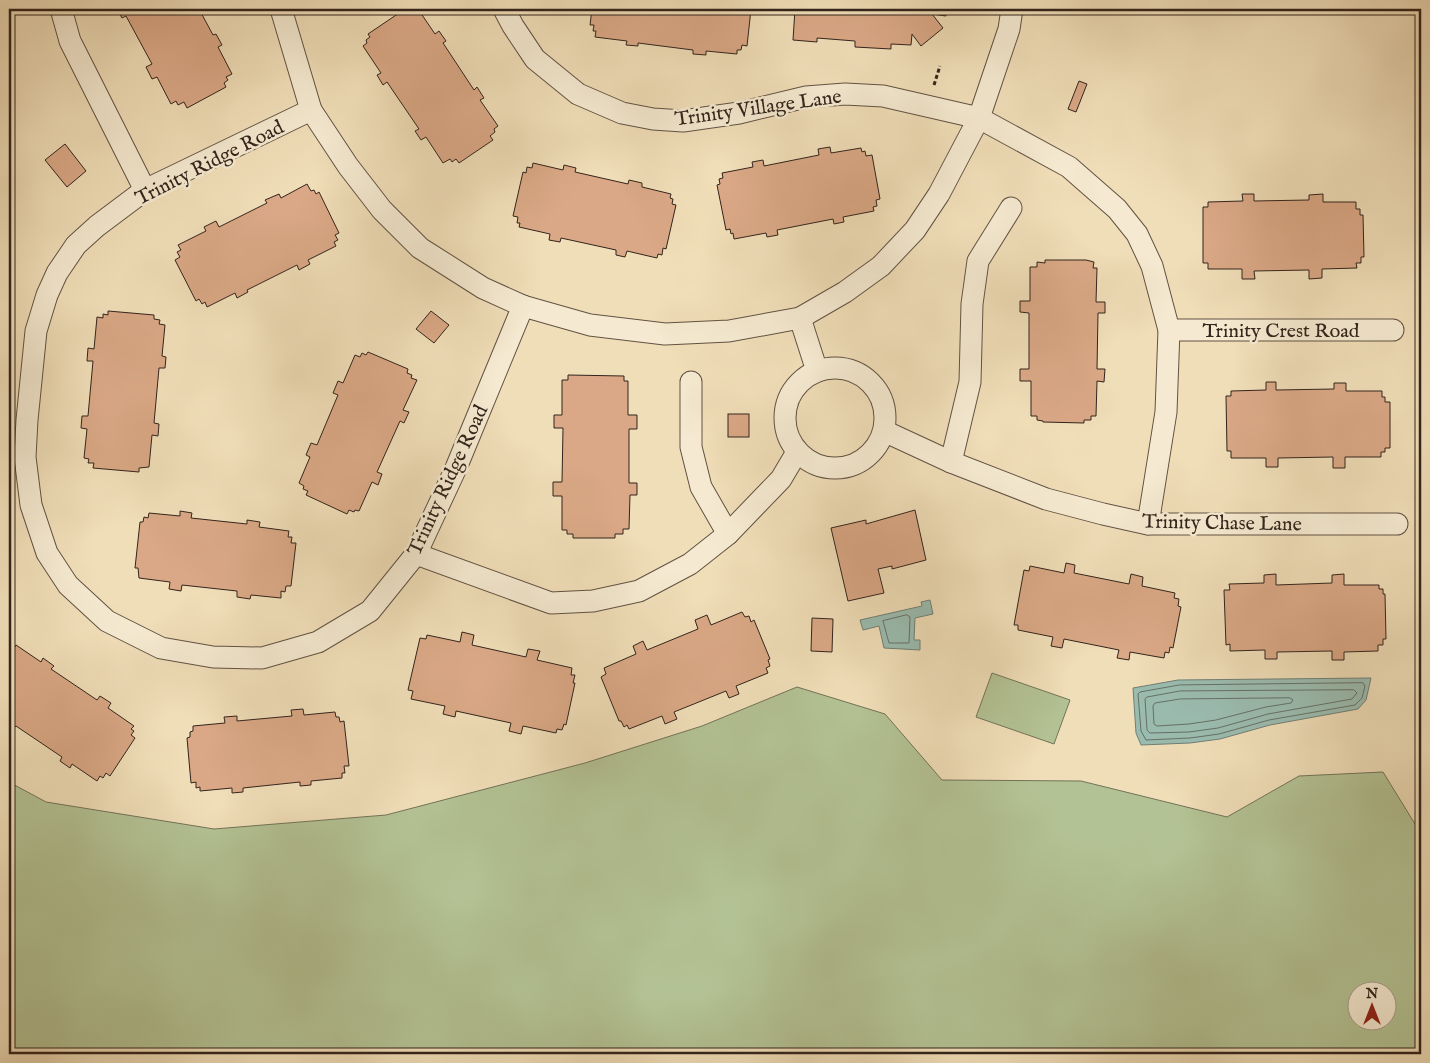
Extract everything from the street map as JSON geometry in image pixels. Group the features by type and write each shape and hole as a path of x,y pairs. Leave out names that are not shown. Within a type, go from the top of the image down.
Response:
{"street":[{"path":"61,9 70,41 145,190"},
{"path":"281,9 312,110 348,166 382,210 420,248 483,288 523,306 590,325 665,334 729,331 800,318 845,292 881,266 915,230 939,194 979,118 1009,29 1012,9"},
{"name":"Trinity Village Lane","path":"504,9 535,59 578,94 622,112 653,119 683,121 739,112 806,97 845,94 883,96 979,118 1069,167 1118,209 1137,234 1152,266 1169,330 1166,412 1148,524"},
{"name":"Trinity Ridge Road","path":"312,110 145,190 97,226 76,245 57,273 47,295 36,331 26,448 31,505 47,553 68,585 107,621 161,648 214,657 262,658 318,642 370,611 416,554 456,468 523,306"},
{"path":"951,462 970,382 972,304 978,261 1011,208"},
{"path":"800,318 817,371"},
{"name":"Trinity Crest Road","path":"1169,330 1393,330"},
{"path":"832,368 848,370 863,376 874,386 882,400 886,416 884,431 878,445 868,457 854,465 839,469 824,468 809,462 797,452 788,438 784,423 786,407 792,392 802,379 817,371 832,368"},
{"path":"691,382 691,447 701,487 728,534"},
{"name":"Trinity Chase Lane","path":"884,431 951,462 1046,499 1148,524 1396,524"},
{"path":"416,554 551,603 594,601 639,591 690,564 728,534 781,479 797,452"}],"green space":[{"path":"992,673 1070,700 1054,744 976,717"},
{"path":"797,687 885,714 942,780 1081,781 1227,817 1299,776 1383,772 1415,824 1421,829 1421,1054 9,1054 9,782 46,802 214,829 386,815 585,763 702,726"}],"water":[{"path":"930,600 933,614 915,618 914,640 920,640 920,650 884,648 879,626 863,630 860,620 922,606 921,602"},
{"path":"1371,678 1366,700 1358,709 1270,725 1220,739 1190,743 1141,745 1136,733 1133,688 1178,680"}],"building":[{"path":"117,9 199,9 213,35 216,34 222,45 218,47 232,74 226,77 228,80 224,83 226,87 187,108 184,102 178,105 176,101 171,104 157,77 152,79 146,67 152,64 126,16 122,18"},
{"path":"405,9 407,12 412,9 414,12 418,9 435,34 439,31 446,41 443,43 474,90 477,87 484,98 480,100 498,126 490,136 493,140 459,163 456,159 452,162 450,159 443,163 426,137 421,140 415,131 419,129 387,82 383,85 377,75 381,73 363,46 370,37 368,34"},
{"path":"592,9 751,9 747,46 742,45 741,50 737,50 737,54 706,51 706,55 693,54 693,50 638,43 638,46 626,45 627,41 595,37 594,25 590,25"},
{"path":"795,9 862,9 895,12 900,9 946,9 946,16 932,14 943,28 921,46 912,34 911,45 891,44 891,49 855,47 855,41 817,38 817,42 793,40"},
{"path":"1079,81 1087,84 1076,112 1068,109"},
{"path":"65,144 86,171 67,187 45,160"},
{"path":"830,147 831,153 861,148 862,152 865,151 866,156 872,155 880,199 876,200 877,206 873,207 874,211 843,217 844,222 834,224 833,219 777,230 778,235 767,237 766,233 734,239 730,229 726,230 717,185 720,184 719,179 723,178 722,173 753,167 752,162 763,160 764,166 819,155 818,149"},
{"path":"533,163 563,170 564,165 576,168 575,172 628,184 629,180 642,183 642,187 671,194 672,204 676,205 666,249 663,248 662,255 658,254 657,258 627,251 625,257 616,255 616,250 561,238 560,242 549,240 550,234 519,227 520,223 517,223 518,217 513,216 523,172 526,173 527,167 532,168"},
{"path":"307,184 311,191 314,190 316,194 319,192 339,233 335,235 338,240 334,242 336,246 308,260 310,264 299,270 297,265 247,290 248,292 237,298 235,293 207,307 205,302 202,304 199,299 196,301 175,260 180,257 177,252 181,250 178,245 206,231 204,227 216,221 219,227 267,203 265,200 279,194 281,198"},
{"path":"1242,194 1254,194 1254,201 1309,200 1309,195 1323,194 1323,202 1356,202 1356,209 1360,209 1360,215 1363,215 1364,257 1361,257 1361,263 1356,263 1357,268 1322,269 1322,278 1309,279 1309,270 1254,271 1255,279 1242,279 1242,269 1208,269 1208,263 1203,263 1203,207 1208,207 1208,202 1243,201"},
{"path":"1045,260 1086,260 1094,262 1093,268 1097,268 1096,302 1105,302 1105,313 1098,313 1097,369 1105,369 1104,382 1097,381 1096,416 1091,416 1091,420 1084,420 1084,423 1043,422 1037,420 1037,416 1031,416 1031,381 1020,381 1020,369 1029,369 1029,313 1020,312 1020,301 1030,301 1030,267 1037,267 1037,262 1045,263"},
{"path":"108,311 154,315 154,319 160,320 159,324 165,325 162,356 166,357 165,368 159,368 154,423 159,424 158,436 152,435 149,467 139,468 139,472 93,468 94,463 88,463 89,459 84,458 87,429 81,428 82,416 88,416 93,361 87,361 88,348 94,349 97,317 103,318 103,314 108,315"},
{"path":"431,311 449,325 434,343 416,329"},
{"path":"368,352 408,369 407,373 412,375 411,378 417,380 403,410 409,412 404,423 400,421 377,472 382,474 378,485 372,482 359,511 349,510 347,514 306,495 308,491 303,489 304,486 299,483 310,457 306,455 311,443 317,445 338,395 333,393 338,381 343,383 355,355 360,357 362,353 366,355"},
{"path":"568,375 624,376 624,381 628,381 628,415 637,415 637,429 629,429 629,483 637,483 637,495 630,495 629,529 623,529 623,534 615,534 615,538 573,538 573,534 567,534 567,530 562,530 562,496 553,496 553,482 562,482 563,428 554,428 554,415 562,415 562,380 568,380"},
{"path":"1266,382 1276,382 1276,390 1334,389 1334,383 1346,383 1346,391 1382,391 1382,397 1385,397 1385,402 1390,402 1390,448 1385,448 1385,452 1381,452 1381,457 1345,457 1345,468 1333,468 1333,457 1278,458 1278,467 1266,467 1266,458 1231,458 1231,451 1227,451 1226,396 1231,396 1231,391 1266,390"},
{"path":"728,414 749,414 749,437 728,437"},
{"path":"915,510 926,560 892,569 892,566 878,569 884,593 848,601 831,528 866,520 866,524"},
{"path":"180,511 192,513 191,518 247,524 247,520 260,522 259,527 289,531 288,537 292,537 291,543 296,543 291,586 286,586 285,592 281,591 281,598 251,595 250,599 237,597 237,591 182,585 181,591 169,589 170,582 139,578 138,568 135,568 140,522 143,522 144,517 148,518 149,513 180,516"},
{"path":"1066,563 1075,565 1074,573 1129,584 1131,574 1143,577 1142,586 1175,593 1174,598 1179,599 1178,606 1181,607 1173,648 1170,647 1169,653 1165,652 1164,658 1130,652 1129,660 1117,658 1119,650 1064,639 1062,648 1051,646 1053,637 1018,630 1018,625 1014,625 1024,570 1029,571 1030,566 1064,573"},
{"path":"1276,574 1276,585 1332,583 1332,575 1344,574 1344,585 1379,585 1379,589 1383,589 1383,594 1385,594 1386,639 1383,639 1383,645 1378,645 1378,651 1344,652 1344,660 1332,660 1332,651 1277,652 1277,659 1265,659 1265,650 1230,651 1230,644 1226,645 1224,590 1230,590 1229,584 1264,583 1264,575"},
{"path":"742,612 745,617 749,616 751,622 754,620 770,659 768,660 770,666 766,668 768,673 736,686 739,694 729,698 726,691 674,712 677,719 665,724 662,716 629,729 627,725 624,727 621,721 619,721 601,677 606,674 604,668 636,654 633,646 643,641 647,650 698,629 695,620 707,615 711,625"},
{"path":"812,618 833,619 832,652 811,651"},
{"path":"462,632 474,635 472,645 526,657 528,649 540,651 537,660 572,668 571,675 575,675 573,683 575,683 566,725 564,724 562,730 557,729 556,733 523,726 521,734 509,731 511,723 456,711 455,717 443,714 445,706 411,699 413,691 408,690 420,638 426,639 427,635 460,642"},
{"path":"16,645 41,662 43,658 54,666 51,669 97,700 100,696 111,703 108,708 134,726 131,729 134,731 131,735 135,738 110,776 106,773 103,778 100,776 97,781 72,764 70,768 60,761 62,757 16,726 13,729 9,726 9,648 13,650"},
{"path":"303,709 304,715 335,712 340,722 344,721 349,766 344,766 345,773 342,773 342,778 311,781 311,785 300,786 300,782 243,788 243,792 232,793 232,788 200,791 200,787 196,788 196,782 191,783 187,738 190,737 190,732 193,731 193,726 225,723 224,717 237,716 237,721 292,716 291,710"}]}
